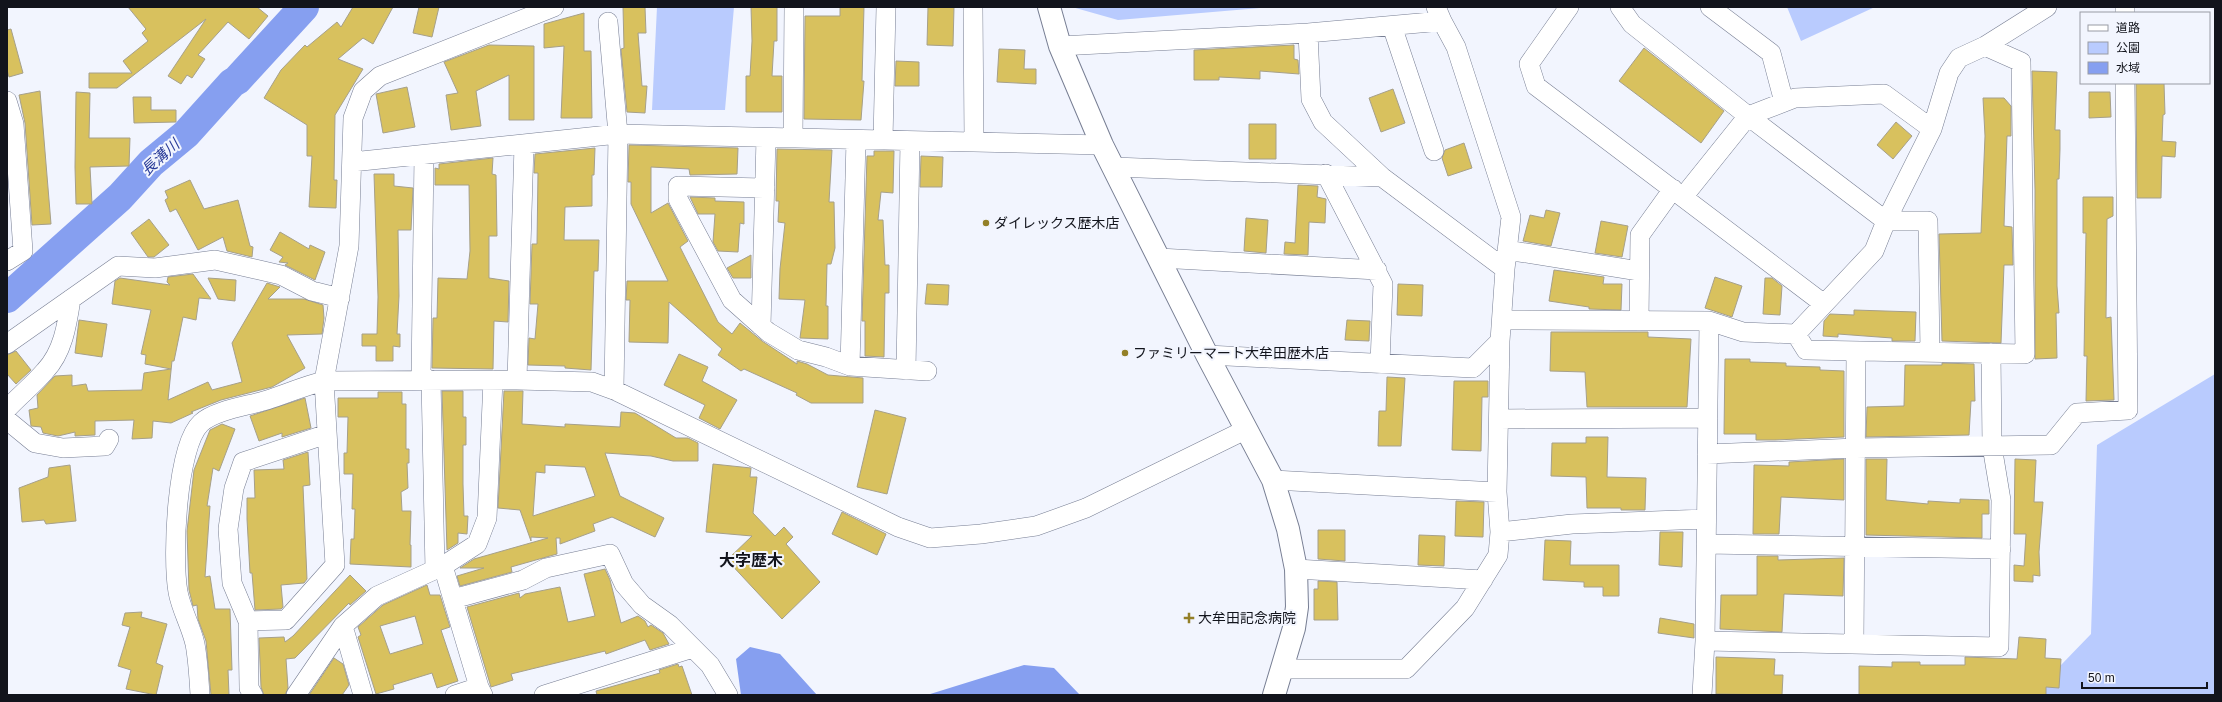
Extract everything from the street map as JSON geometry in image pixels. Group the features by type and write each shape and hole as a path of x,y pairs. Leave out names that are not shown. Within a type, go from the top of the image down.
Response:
{"street":[{"path":"248,621 286,620 335,565 324,381 349,246 353,118 363,91 380,76 554,7"},
{"path":"793,138 794,7"},
{"path":"884,140 886,7"},
{"path":"973,7 974,142"},
{"path":"1049,7 1060,46 1102,145 1245,430 1273,480 1288,529 1296,569 1297,607 1294,628 1274,695"},
{"path":"1569,7 1529,64 1536,86 1824,304"},
{"path":"1620,7 1632,24 1748,116 1886,221 1928,221 1930,352"},
{"path":"1710,7 1771,53 1784,102"},
{"path":"1502,320 1710,321 1743,332 1796,334 1874,251 1886,221 1932,129 1949,73 1959,58 1985,46 2047,7"},
{"path":"1060,46 1392,26 1439,14 1456,47 1512,216 1505,269 1500,341 1497,492 1500,532 1498,555 1465,608 1406,669 1283,669"},
{"path":"608,22 618,134 614,390"},
{"path":"1392,26 1434,151"},
{"path":"1308,32 1311,99 1323,122 1382,176 1505,269"},
{"path":"1796,334 1806,350 2025,354 2021,62 1985,46"},
{"path":"1707,454 1856,448 2051,445 2077,413 2128,410 2125,84"},
{"path":"1639,321 1640,235 1748,116 1795,98 1884,94 1932,129"},
{"path":"7,101 14,124 23,251 7,261"},
{"path":"352,162 618,134 1102,145"},
{"path":"761,326 766,138"},
{"path":"850,366 856,140"},
{"path":"906,370 910,141"},
{"path":"517,380 524,145"},
{"path":"424,155 426,380 439,568 453,599 481,691 455,695"},
{"path":"1114,167 1382,176"},
{"path":"1326,174 1383,284 1380,364"},
{"path":"765,188 678,186 678,199 732,300 761,326 798,350 826,357 850,366 927,371"},
{"path":"1507,250 1639,271"},
{"path":"1158,258 1377,270"},
{"path":"7,344 118,266 155,268 215,260 281,275 312,291 340,298"},
{"path":"7,409 46,371 58,352 66,331 71,299"},
{"path":"1702,695 1705,641 1710,321"},
{"path":"1207,355 1473,368 1500,341"},
{"path":"1854,644 1856,352"},
{"path":"1705,641 1999,647 2001,500 1992,446 1991,353"},
{"path":"296,695 343,626 377,596 439,568 477,544 487,518 493,380"},
{"path":"200,695 195,644 178,593 176,569 178,502 191,440 201,424 214,416 268,400 302,386 324,381 517,380 592,382 614,390 891,524 930,538 981,534 1036,526 1086,508 1245,430"},
{"path":"1499,419 1708,418"},
{"path":"7,420 35,443 63,448 105,446 108,439"},
{"path":"253,695 249,688 248,621 232,583 228,529 234,488 243,462 327,434"},
{"path":"1273,480 1497,492"},
{"path":"1500,532 1572,524 1706,519"},
{"path":"1706,544 2001,549"},
{"path":"453,599 523,580 546,568 610,554 624,584 642,604 670,625 710,665 728,695"},
{"path":"1296,569 1483,580"},
{"path":"343,626 363,695"},
{"path":"544,695 693,648"}],"green space":[{"path":"657,7 734,7 725,110 652,110"},
{"path":"1072,7 1272,7 1118,20"},
{"path":"1787,7 1875,7 1801,41"},
{"path":"2215,374 2215,695 2032,695 2091,634 2097,445"}],"water":[{"path":"750,647 780,654 817,695 741,695 736,659"},
{"path":"1024,665 1054,668 1080,695 927,695"}],"building":[{"path":"128,7 257,7 268,16 249,39 228,22 198,55 205,59 192,78 187,75 181,84 168,76 206,19 117,88 89,88 89,73 132,73 123,61 148,41 142,33 146,29"},
{"path":"353,7 393,7 373,44 363,38 338,59 363,69 335,115 334,180 337,180 336,208 309,207 312,156 307,156 307,125 264,98 281,70 305,45 307,47 337,22 341,27"},
{"path":"419,7 439,7 432,37 413,33"},
{"path":"623,7 645,7 646,33 638,33 642,86 647,86 645,113 627,112 621,49 624,48"},
{"path":"751,7 777,7 777,41 774,41 772,76 782,76 782,112 746,112 746,76 750,76 752,41"},
{"path":"840,7 864,7 862,81 864,81 861,120 804,119 805,16 840,16"},
{"path":"928,7 954,7 953,46 927,45"},
{"path":"584,13 584,51 591,51 592,118 561,118 564,46 544,48 544,24"},
{"path":"11,29 23,73 9,77 7,70 7,30"},
{"path":"489,45 534,46 534,120 509,120 509,75 476,91 481,126 451,130 446,95 458,93 444,62"},
{"path":"1294,45 1294,59 1298,60 1299,74 1260,71 1260,79 1219,77 1219,80 1194,80 1194,50"},
{"path":"1644,48 1724,111 1701,143 1619,81"},
{"path":"999,49 1025,50 1024,69 1036,69 1036,84 997,82"},
{"path":"896,61 919,62 919,86 895,86"},
{"path":"2032,71 2057,72 2055,130 2060,130 2060,149 2059,179 2057,179 2057,286 2059,313 2056,313 2057,358 2035,359 2035,190"},
{"path":"2136,84 2164,84 2165,114 2163,115 2162,141 2176,142 2175,157 2162,156 2161,198 2137,198"},
{"path":"407,87 415,127 383,133 376,94"},
{"path":"1393,89 1405,123 1381,132 1369,98"},
{"path":"40,91 51,224 32,225 25,123 19,95"},
{"path":"76,92 90,93 89,138 130,138 129,166 90,167 92,204 76,204"},
{"path":"2089,92 2110,92 2111,117 2089,118"},
{"path":"133,97 151,97 151,110 176,110 176,122 134,123"},
{"path":"1983,98 2004,98 2011,106 2011,136 2007,136 2004,226 2012,227 2013,265 2004,265 2001,343 1942,341 1939,234 1981,233 1985,136"},
{"path":"1896,122 1912,136 1893,159 1877,145"},
{"path":"1249,124 1276,124 1276,159 1249,159"},
{"path":"1464,143 1472,168 1448,176 1442,158 1445,150"},
{"path":"629,145 738,148 737,174 690,175 689,169 651,167 651,213 668,203 688,241 680,247 718,322 732,334 740,323 762,341 797,364 797,361 807,364 828,375 863,378 863,403 811,403 796,395 797,393 744,369 741,371 718,355 722,349 669,302 668,343 629,342 630,300 626,300 627,281 668,281 631,204 631,182 628,182"},
{"path":"595,148 594,175 592,175 592,206 565,207 564,240 599,240 598,271 594,271 591,370 565,368 565,366 528,365 529,338 535,339 538,304 530,304 532,244 537,244 538,173 534,173 535,154"},
{"path":"777,149 832,150 829,202 834,202 835,248 831,264 827,264 826,306 828,306 828,339 800,338 805,300 779,299 780,269 785,223 778,222 779,201 776,201"},
{"path":"874,151 894,151 893,193 881,192 878,220 883,220 885,265 889,265 889,293 885,293 884,357 865,356 865,321 862,321 867,156 874,156"},
{"path":"921,156 943,157 942,187 920,187"},
{"path":"493,158 492,174 496,175 497,236 489,236 489,278 509,281 508,322 494,321 493,369 432,368 433,318 437,318 438,278 467,279 470,251 469,185 435,185 435,168 439,169 439,164"},
{"path":"374,174 394,174 394,186 413,188 411,230 398,230 399,296 397,334 400,334 400,347 393,346 393,361 376,361 376,346 362,346 362,334 377,334 378,297"},
{"path":"190,180 204,209 238,200 250,246 253,247 252,257 227,251 223,237 198,250 176,209 170,212 165,200 168,198 165,191"},
{"path":"1298,185 1318,186 1317,197 1326,199 1325,223 1309,222 1308,255 1284,254 1285,242 1295,243"},
{"path":"690,197 715,198 715,201 744,202 744,224 740,223 738,252 718,251 713,242 715,214 698,214"},
{"path":"2083,197 2113,197 2113,216 2107,219 2106,318 2111,317 2114,400 2086,401 2087,356 2084,356 2086,233 2083,233"},
{"path":"1546,210 1560,213 1551,246 1523,241 1530,215 1544,218"},
{"path":"1246,218 1268,220 1266,253 1244,251"},
{"path":"149,219 169,245 154,257 148,257 131,233"},
{"path":"1601,221 1628,226 1622,257 1595,253"},
{"path":"280,232 309,249 310,245 325,252 315,280 285,265 288,263 279,262 283,257 270,250"},
{"path":"751,255 751,278 733,278 727,268"},
{"path":"1554,270 1604,277 1603,284 1622,284 1621,310 1589,309 1589,307 1549,301"},
{"path":"193,274 211,299 199,298 196,320 183,317 174,361 172,361 168,400 208,382 212,390 242,382 232,343 267,283 280,287 268,299 304,299 323,305 324,318 322,334 287,335 305,368 272,387 221,400 191,412 193,413 171,423 153,421 152,438 132,439 134,420 95,421 95,435 75,436 75,432 58,436 43,433 41,427 31,426 29,410 38,408 37,395 55,376 72,375 72,386 86,384 88,391 142,390 144,373 171,369 145,364 146,355 141,354 151,310 112,304 115,281 120,278 170,285 167,282 168,277"},
{"path":"1715,277 1742,286 1732,317 1705,308"},
{"path":"208,278 236,280 235,301 218,299"},
{"path":"1765,278 1772,278 1782,286 1780,315 1763,314"},
{"path":"927,284 949,285 948,305 925,304"},
{"path":"1398,284 1423,285 1422,316 1397,315"},
{"path":"1854,310 1916,312 1915,341 1892,341 1892,338 1838,334 1838,337 1823,336 1824,321 1830,314 1854,315"},
{"path":"79,320 107,324 102,357 75,353"},
{"path":"1347,320 1370,321 1369,341 1345,340"},
{"path":"1551,332 1648,332 1648,337 1691,339 1687,407 1587,407 1585,372 1550,371"},
{"path":"16,351 31,370 16,384 7,374 7,355"},
{"path":"679,354 708,367 702,381 737,400 720,429 699,418 705,405 664,385"},
{"path":"1725,359 1750,359 1750,362 1786,363 1786,366 1820,367 1820,370 1844,371 1844,437 1756,440 1756,434 1724,434"},
{"path":"1942,363 1974,364 1975,401 1971,401 1969,435 1866,437 1867,407 1904,406 1905,365 1942,365"},
{"path":"1387,377 1405,378 1401,446 1378,446 1379,411 1386,411"},
{"path":"1454,381 1488,381 1488,397 1482,397 1481,451 1452,450"},
{"path":"442,391 463,391 463,417 466,417 466,445 463,445 463,484 464,516 468,516 467,534 458,533 458,543 447,550"},
{"path":"504,391 523,391 522,424 565,427 565,424 620,427 621,412 635,413 676,438 688,438 698,443 698,461 673,461 651,456 605,453 620,496 664,518 655,537 612,517 593,524 595,531 560,544 560,538 556,538 557,554 511,567 512,572 460,586 457,576 484,568 460,568 474,559 548,538 531,537 531,541 520,510 498,508","holes":["545,465 585,467 595,496 533,516 536,472 545,473"]},
{"path":"378,392 402,392 402,404 406,404 406,449 409,449 409,463 407,463 408,488 401,492 402,511 411,511 411,567 350,564 351,539 354,539 355,509 352,509 353,474 344,474 344,453 347,453 348,417 338,417 338,398 378,398"},
{"path":"305,398 311,428 282,437 282,433 259,441 250,416"},
{"path":"875,410 906,418 887,494 857,487"},
{"path":"222,424 235,429 219,471 213,468 207,506 210,506 205,577 210,576 215,609 230,609 232,670 228,670 229,695 211,695 206,641 198,619 197,605 193,606 189,590 187,531 194,470 210,430"},
{"path":"1586,437 1608,437 1607,477 1646,478 1645,510 1587,508 1586,477 1551,476 1552,443 1586,443"},
{"path":"308,452 310,485 303,486 307,579 304,583 281,585 283,607 281,609 255,610 252,573 250,573 247,519 247,498 255,498 254,470 284,469 283,460"},
{"path":"1844,459 1844,500 1781,497 1779,534 1753,534 1754,465 1789,466 1789,462"},
{"path":"1866,459 1887,459 1886,500 1928,504 1928,501 1960,503 1960,499 1989,500 1989,514 1982,514 1982,538 1866,535"},
{"path":"2015,459 2036,460 2034,502 2043,502 2039,552 2040,576 2033,575 2033,582 2014,581 2014,565 2024,566 2026,534 2014,534"},
{"path":"713,464 751,468 750,477 757,477 753,513 775,536 784,527 793,537 786,544 820,582 782,619 727,560 752,536 706,532"},
{"path":"70,465 76,521 46,524 44,520 22,522 19,488 48,477 49,468"},
{"path":"1456,501 1484,502 1483,537 1455,536"},
{"path":"842,512 886,534 877,555 832,534"},
{"path":"1318,530 1345,530 1345,561 1318,559"},
{"path":"1660,532 1683,532 1682,567 1659,565"},
{"path":"1419,535 1445,536 1444,566 1418,565"},
{"path":"1545,540 1571,541 1570,565 1619,565 1619,596 1603,596 1603,587 1584,587 1584,582 1543,580"},
{"path":"1757,556 1778,556 1778,560 1844,558 1843,596 1784,594 1782,632 1720,629 1721,595 1757,595"},
{"path":"605,569 610,580 621,623 638,616 645,621 648,627 651,625 663,633 669,644 650,650 645,640 606,654 605,651 511,674 513,680 491,687 467,607 519,593 520,598 525,594 560,587 568,622 595,616 584,574"},
{"path":"350,575 366,591 350,605 349,603 295,658 286,659 288,688 285,695 264,695 261,687 259,638 284,637 285,642 293,636"},
{"path":"1318,581 1337,582 1338,620 1314,620 1314,589 1318,589"},
{"path":"427,585 430,595 440,595 450,627 441,630 458,681 437,688 432,673 393,685 394,689 376,694 358,637 361,635 358,627 383,605","holes":["415,616 423,644 390,654 380,626"]},
{"path":"142,612 141,617 167,624 156,663 163,666 156,695 126,689 131,670 118,666 130,627 122,625 125,613"},
{"path":"1660,618 1694,624 1694,638 1658,633"},
{"path":"2019,637 2046,639 2045,658 2061,659 2059,688 2046,687 2046,695 1859,695 1859,666 1892,667 1892,662 1920,662 1920,665 1965,665 1965,657 2017,659"},
{"path":"1716,657 1775,659 1774,675 1783,675 1782,695 1716,694"},
{"path":"334,658 343,664 349,685 342,695 309,695"},
{"path":"678,664 679,667 682,666 692,695 597,695 596,691 660,673 659,670"}],"waterway":[{"name":"長溝川","path":"7,298 120,197 151,163 186,134 304,7"}],"place":[{"name":"ダイレックス歴木店","path":"986,223"},
{"name":"ファミリーマート大牟田歴木店","path":"1125,353"},
{"name":"大牟田記念病院","path":"1189,618"}],"district":[{"name":"大字歴木","path":"751,560"}]}
